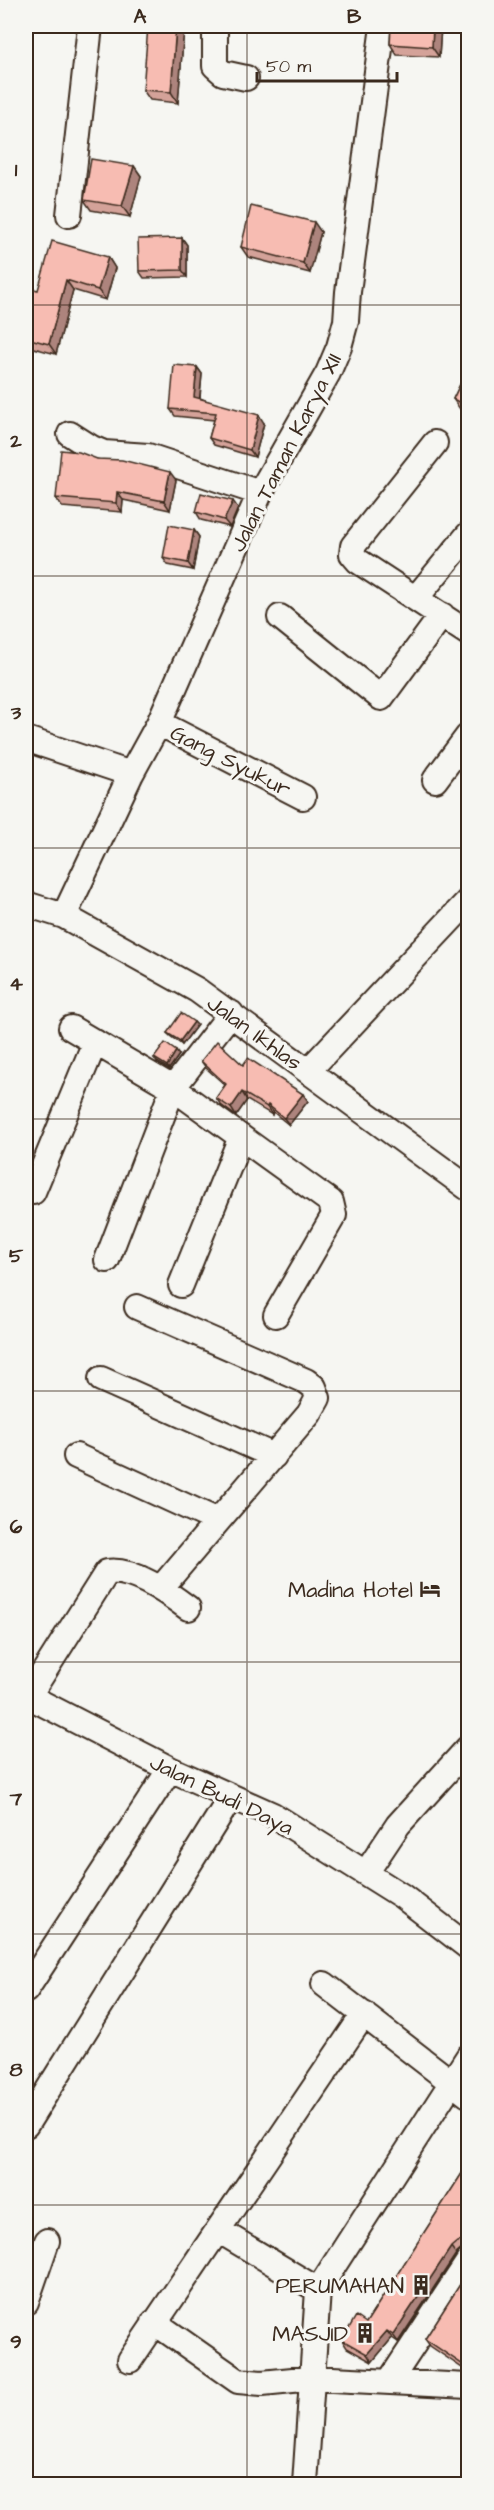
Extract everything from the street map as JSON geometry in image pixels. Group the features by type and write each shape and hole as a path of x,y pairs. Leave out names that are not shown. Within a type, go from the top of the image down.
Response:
{"street":[{"path":"69,215 90,26"},
{"path":"215,26 214,66 223,73 246,78"},
{"name":"Jalan Taman Karya XII","path":"64,916 131,774 159,723 260,493 328,373 339,347 346,321 383,26"},
{"path":"70,434 104,453 148,456 260,493"},
{"path":"435,443 352,550 358,561 468,633"},
{"path":"417,598 468,535"},
{"path":"280,617 381,698 442,615"},
{"name":"Gang Syukur","path":"159,723 303,797"},
{"path":"435,780 468,736"},
{"path":"26,739 131,774"},
{"path":"309,1070 468,901"},
{"name":"Jalan Ikhlas","path":"26,904 64,916 197,990 468,1188"},
{"path":"107,1260 173,1088 231,1013"},
{"path":"71,1028 173,1088 331,1202 334,1211 276,1315"},
{"path":"33,1192 95,1042"},
{"path":"181,1284 241,1137"},
{"path":"137,1307 306,1381 314,1387 318,1398 316,1404 274,1456 161,1588"},
{"path":"101,1379 274,1456"},
{"path":"76,1456 218,1521"},
{"path":"27,1696 107,1572 117,1571 161,1588 188,1608"},
{"name":"Jalan Budi Daya","path":"27,1696 170,1769 273,1815 402,1896 468,1947"},
{"path":"366,1873 399,1825 468,1748"},
{"path":"26,1989 170,1769"},
{"path":"26,2125 231,1797"},
{"path":"324,1984 460,2088"},
{"path":"130,2360 364,2014"},
{"path":"305,2484 318,2290 460,2088 468,2057"},
{"path":"218,2230 318,2290"},
{"path":"26,2302 47,2241"},
{"path":"389,2382 468,2262"},
{"path":"154,2322 238,2381 262,2383 313,2378 468,2386"}],"building":[{"path":"148,26 176,26 171,92 143,90"},
{"path":"391,26 433,26 432,47 390,44"},
{"path":"91,159 134,166 122,206 84,200"},
{"path":"251,206 314,222 303,263 241,247"},
{"path":"182,238 182,270 139,271 138,239"},
{"path":"52,241 108,257 98,290 66,280 49,344 26,338 26,303 29,288 38,290"},
{"path":"174,365 197,367 194,397 259,415 250,450 209,438 216,413 170,409"},
{"path":"468,368 468,407 453,399"},
{"path":"61,450 79,452 97,459 122,460 170,472 164,501 117,492 116,503 56,498"},
{"path":"201,493 233,501 224,520 196,512"},
{"path":"169,525 194,530 188,563 163,558"},
{"path":"181,1013 194,1022 180,1041 167,1033"},
{"path":"217,1041 243,1065 248,1058 303,1094 284,1118 268,1105 267,1107 242,1092 231,1108 216,1098 226,1084 201,1061"},
{"path":"165,1043 176,1051 167,1066 154,1058"},
{"name":"PERUMAHAN","path":"468,2164 468,2242 457,2242 451,2247 393,2335 387,2331 367,2354 342,2340 356,2316 366,2323"},
{"name":"PERUMAHAN","path":"468,2272 468,2366 425,2339"}],"place":[{"name":"Madina Hotel","path":"430,1589"},
{"name":"PERUMAHAN","path":"421,2285"},
{"name":"MASJID","path":"365,2333"}]}
